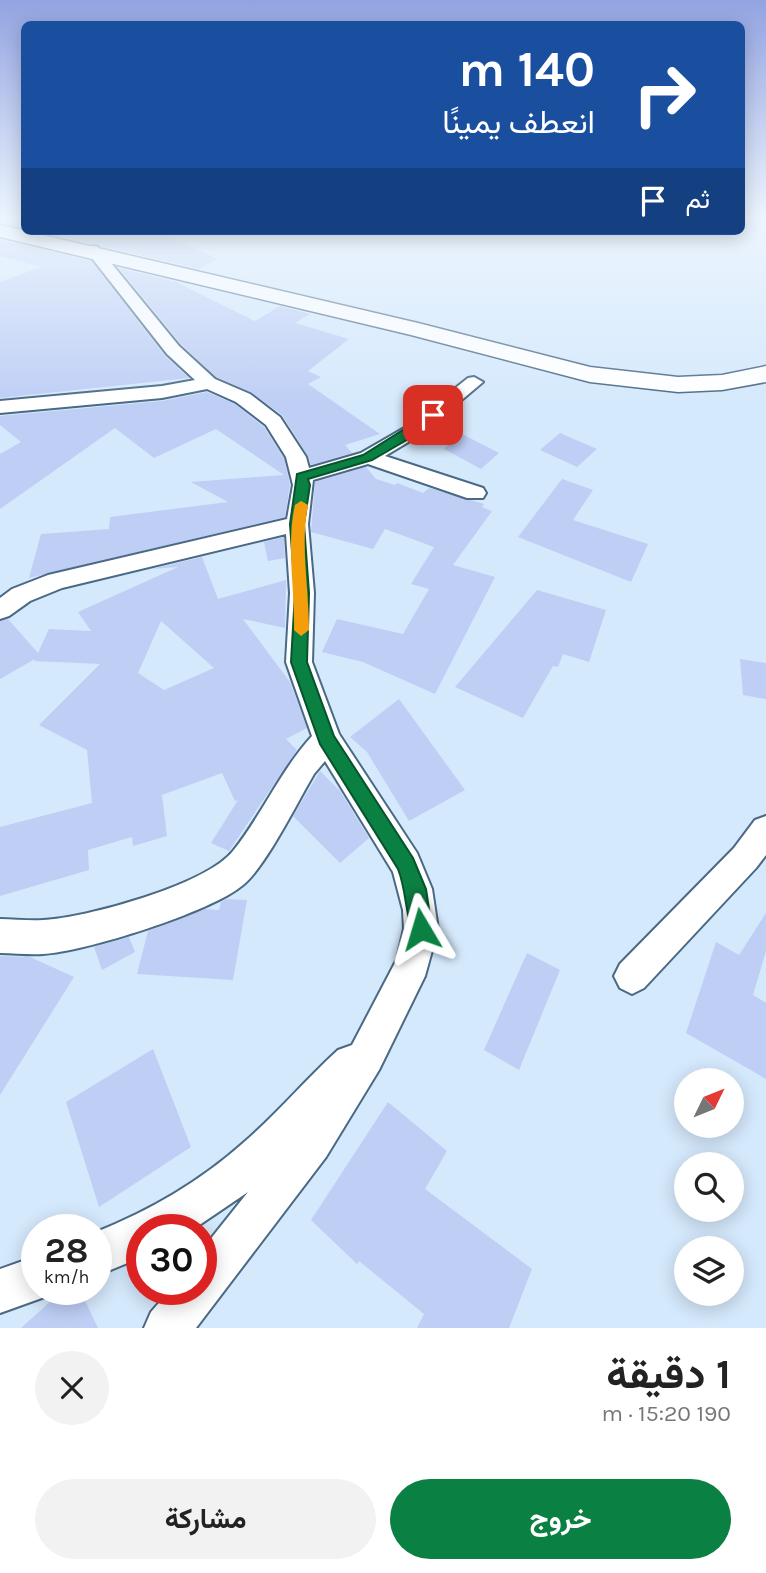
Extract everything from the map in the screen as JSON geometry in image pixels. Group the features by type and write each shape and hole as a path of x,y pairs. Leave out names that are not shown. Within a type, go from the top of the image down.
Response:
{"main road":[{"path":"201,280 415,329 578,372 626,381 656,385 690,385 766,374"}],"street":[{"path":"116,280 149,323 209,383 243,398 274,421 296,457 304,485 297,524 302,593 299,662 327,739 406,864 416,889 420,910 421,929 413,964 373,1043 312,1143 217,1266"},
{"path":"302,477 368,457 413,431 474,382"},
{"path":"0,407 77,398 136,395 209,383"},
{"path":"368,457 475,493"},
{"path":"0,610 21,595 56,581 297,524"},
{"path":"0,936 44,937 87,930 184,899 230,876 244,862 304,765 327,739"},
{"path":"632,976 745,858 766,830"},
{"path":"178,1214 204,1199 257,1158 319,1092 373,1043"},
{"path":"0,1290 21,1283"},
{"path":"167,1328 186,1305"}],"building":[{"path":"106,280 165,356 189,378 0,398 0,282"},
{"path":"129,280 176,282 255,321 280,306 310,314 295,323 349,339 308,371 321,377 308,384 380,434 345,445 352,453 311,465 282,415 251,392 216,377 181,344"},
{"path":"207,392 235,404 264,427 284,458 290,485 285,517 29,578 41,534 109,529 110,517 228,502 191,482 284,475 216,429 154,458 115,428 0,509 0,454 21,442 0,425 0,416 162,401"},
{"path":"460,433 499,453 481,469 444,449"},
{"path":"560,433 597,449 577,467 540,450"},
{"path":"366,467 376,479 395,485 397,483 423,493 429,488 484,504 482,507 492,511 453,565 495,577 435,694 363,662 322,652 337,619 403,634 429,589 411,584 434,547 385,529 373,549 311,532 315,482"},
{"path":"562,479 593,490 573,520 648,544 631,582 518,537"},
{"path":"284,537 285,558 268,561 264,542"},
{"path":"202,557 218,599 286,580 285,628 243,619 290,682 307,728 286,739 297,750 229,851 211,843 238,800 235,801 222,773 162,795 167,836 133,846 132,837 88,850 89,870 0,896 0,827 92,803 87,750 39,725 100,664 34,661 35,659 0,679 0,621 8,619 38,653 49,629 91,631 78,612 178,567 152,569","holes":["161,621 214,668 164,690 138,673"]},
{"path":"537,590 606,610 589,662 563,654 558,667 553,666 523,718 455,687"},
{"path":"740,659 766,663 766,699 743,695"},
{"path":"399,699 465,790 409,821 367,752 350,737"},
{"path":"320,771 340,791 369,838 340,863 293,816"},
{"path":"226,899 247,900 233,980 137,974 148,931 205,909 219,910 221,902"},
{"path":"766,913 766,951 753,995 766,1003 766,1079 686,1033 716,942 739,955"},
{"path":"129,937 135,952 102,970 94,947"},
{"path":"527,953 560,970 519,1070 484,1050"},
{"path":"0,956 30,957 74,977 0,1095"},
{"path":"153,1049 191,1147 99,1207 66,1102"},
{"path":"388,1102 447,1151 425,1189 532,1269 509,1328 417,1328 424,1314 359,1261 357,1264 311,1220"},
{"path":"46,1305 87,1305 98,1328 21,1328"}],"slow traffic":[{"path":"301,505 297,524 302,593 301,630"}],"route":[{"path":"421,929 416,889 406,864 360,796 327,739 305,685 299,662 302,593 297,524 302,504 302,477 368,457 413,431 433,415"}]}
